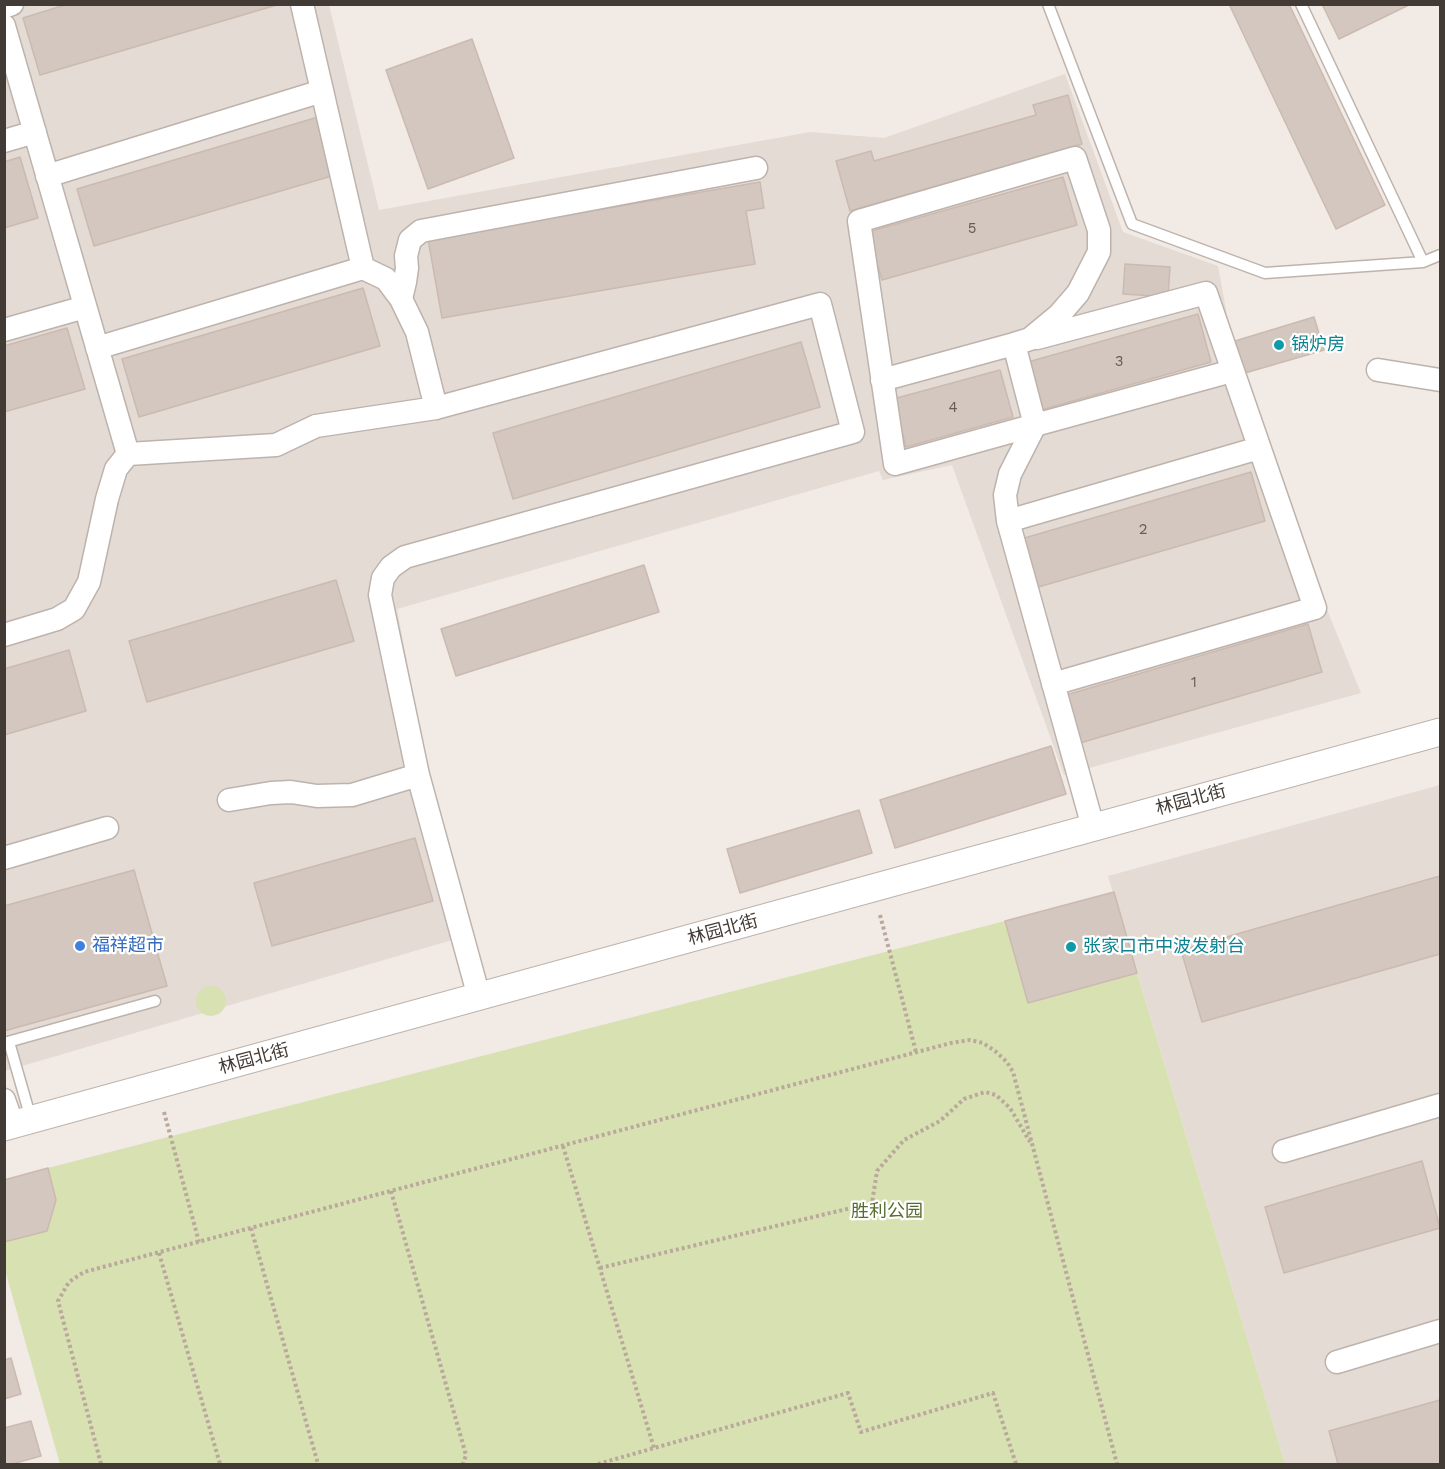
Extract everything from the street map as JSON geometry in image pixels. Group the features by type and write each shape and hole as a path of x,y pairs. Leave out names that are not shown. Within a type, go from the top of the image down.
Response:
{"street":[{"path":"4,7 12,4"},
{"path":"302,4 363,268"},
{"path":"4,27 128,454"},
{"path":"47,176 322,92"},
{"path":"4,141 35,132"},
{"path":"1022,342 1059,315 1078,293 1099,252 1099,231 1075,158 859,221 895,464 1232,371"},
{"path":"401,299 410,240 420,231 756,168"},
{"path":"97,348 363,268 386,279 401,299 417,332 436,408"},
{"path":"882,380 1206,293 1315,608 1053,684"},
{"path":"4,635 57,619 74,609 89,582 116,469 128,454 276,445 316,426 436,408 820,304 853,432 405,557 391,567 383,578 380,595 418,775 479,997"},
{"path":"4,330 85,307"},
{"path":"1022,342 1035,425 1010,474 1005,495 1008,521 1093,827"},
{"path":"1378,370 1440,380"},
{"path":"1008,521 1259,448"},
{"name":"林园北街","path":"16,1124 1440,732"},
{"path":"229,800 291,792 317,796 352,795 418,775"},
{"path":"4,858 107,828"},
{"path":"4,1100 16,1124"},
{"path":"1284,1151 1440,1105"},
{"path":"1337,1362 1440,1331"}],"lane":[{"path":"1048,4 1132,224 1265,273 1423,262 1440,255"},
{"path":"1301,4 1423,262"},
{"path":"16,1124 7,1043 155,1001"}],"path":[{"path":"872,888 916,1052"},
{"path":"100,1464 58,1301 69,1282 84,1272 916,1052 970,1040 983,1043 995,1051 1007,1062 1013,1072 1117,1464"},
{"path":"157,1085 199,1242"},
{"path":"600,1268 872,1203 877,1171 904,1140 940,1121 964,1099 985,1092 996,1095 1010,1108 1033,1148"},
{"path":"563,1146 654,1448"},
{"path":"391,1191 465,1455 464,1464"},
{"path":"251,1228 318,1464"},
{"path":"159,1253 220,1464"},
{"path":"598,1464 848,1393 861,1432 993,1393 1016,1464"}],"shaded area":[{"path":"5,5 329,5 379,210 810,132 884,138 1065,74 1123,232 1218,266 1234,354 1297,536 1361,693 1064,775 952,465 883,480 879,471 397,609 459,938 5,1071"},
{"path":"1440,785 1440,1464 1285,1464 1108,876"}],"green space":[{"name":"胜利公园","path":"1005,921 1028,1002 1137,973 1285,1464 60,1464 5,1270 4,1242 47,1231 56,1200 48,1168"},
{"path":"211,986 222,990 226,1001 222,1012 211,1016 200,1012 196,1001 200,990"}],"building":[{"path":"68,4 280,4 40,75 23,18"},
{"path":"1229,4 1289,4 1385,205 1336,229"},
{"path":"1322,4 1411,4 1339,39"},
{"path":"472,39 514,158 428,189 386,70"},
{"path":"1068,95 1082,144 850,211 836,161 871,151 874,161 1036,115 1033,105"},
{"path":"318,117 335,175 94,246 77,189"},
{"path":"20,157 38,218 4,228 4,162"},
{"path":"1063,177 1077,225 882,280 868,232"},
{"path":"760,182 764,208 746,211 755,264 442,318 428,239"},
{"path":"1125,264 1170,267 1168,297 1123,294"},
{"path":"363,288 380,346 139,417 122,359"},
{"path":"1198,314 1211,362 1041,410 1028,362"},
{"name":"锅炉房","path":"1314,317 1324,350 1245,373 1235,341"},
{"path":"67,328 85,389 4,412 4,346"},
{"path":"801,342 820,407 513,499 493,433"},
{"path":"1000,370 1013,417 906,447 893,399"},
{"path":"1251,472 1265,521 1035,588 1021,539"},
{"path":"644,565 659,612 456,676 441,629"},
{"path":"336,580 354,641 147,702 129,641"},
{"path":"1308,624 1322,672 1080,743 1066,695"},
{"path":"69,650 86,711 4,735 4,669"},
{"path":"1051,746 1066,794 895,848 880,800"},
{"path":"859,810 872,853 740,893 727,849"},
{"path":"415,838 433,901 272,946 254,883"},
{"name":"福祥超市","path":"134,870 167,986 4,1031 4,906"},
{"path":"1440,876 1440,954 1202,1022 1181,950"},
{"name":"张家口市中波发射台","path":"1114,892 1137,973 1028,1003 1005,921"},
{"path":"1422,1161 1440,1228 1284,1273 1265,1207"},
{"path":"48,1168 56,1200 47,1231 4,1242 4,1180"},
{"path":"11,1358 21,1394 4,1399 4,1360"},
{"path":"1440,1400 1440,1464 1338,1464 1329,1431"},
{"path":"31,1421 41,1456 4,1464 4,1428"}],"place":[{"name":"锅炉房","path":"1279,345"},
{"name":"福祥超市","path":"80,946"},
{"name":"张家口市中波发射台","path":"1071,947"}]}
